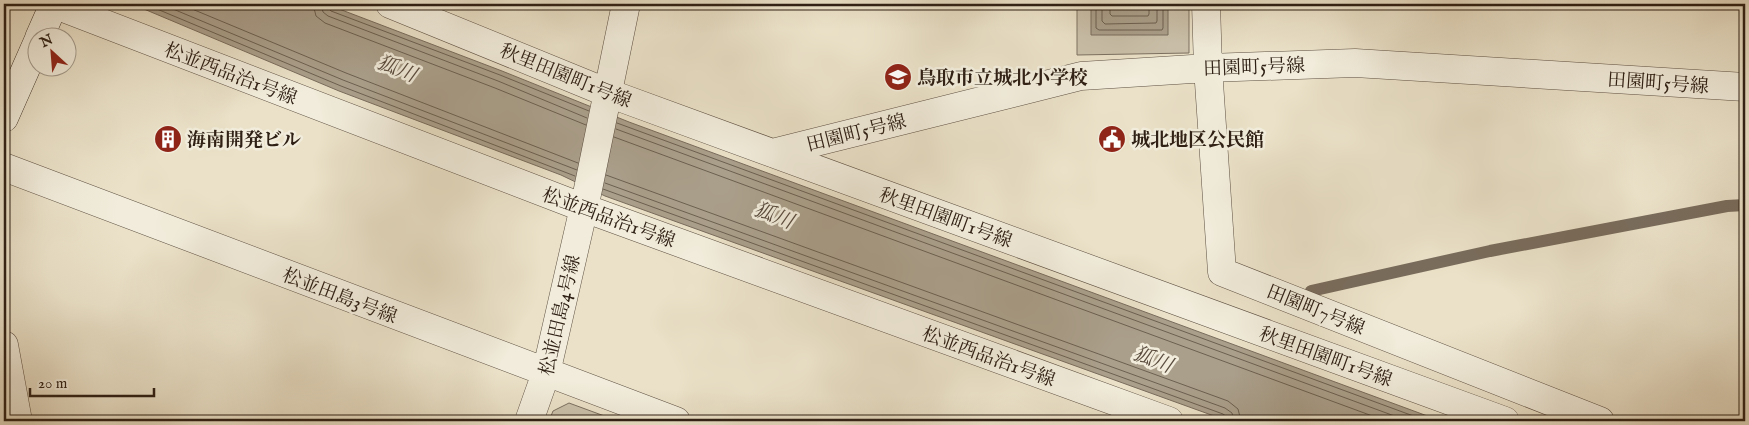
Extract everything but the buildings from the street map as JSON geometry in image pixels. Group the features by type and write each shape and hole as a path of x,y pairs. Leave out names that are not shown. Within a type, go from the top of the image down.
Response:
{"street":[{"path":"43,28 53,4"},
{"name":"松並西品治1号線","path":"53,4 586,201 1169,421"},
{"name":"秋里田園町1号線","path":"390,4 607,98 772,153 1505,421"},
{"name":"松並田島4号線","path":"530,421 546,373 586,201 626,4"},
{"path":"1206,4 1208,68"},
{"name":"田園町5号線","path":"772,153 1081,76 1208,68 1355,63 1745,87"},
{"path":"4,118 28,64"},
{"name":"田園町7号線","path":"1208,68 1222,272 1600,421"},
{"name":"松並田島3号線","path":"4,167 676,421"},
{"path":"4,345 18,421"}],"shaded area":[{"path":"1077,4 1189,4 1189,53 1077,55"},
{"path":"569,403 618,421 549,421 553,411"}],"water":[{"name":"狐川","path":"132,4 326,4 629,122 1441,421 1228,421 605,196 561,175 339,91"},
{"path":"1091,4 1168,4 1168,35 1091,35"}],"waterway":[{"path":"1311,291 1490,251 1727,206 1745,205"}],"place":[{"name":"鳥取市立城北小学校","path":"898,77"},
{"name":"海南開発ビル","path":"168,139"},
{"name":"城北地区公民館","path":"1112,139"}]}
